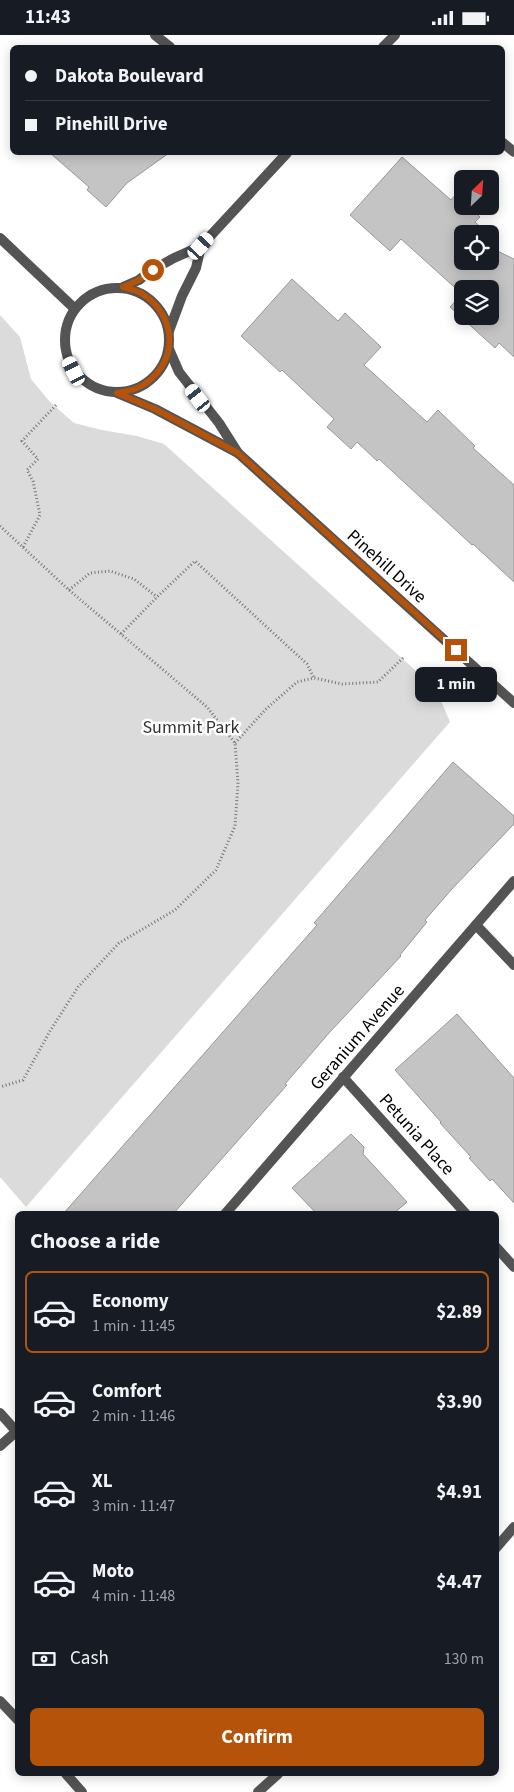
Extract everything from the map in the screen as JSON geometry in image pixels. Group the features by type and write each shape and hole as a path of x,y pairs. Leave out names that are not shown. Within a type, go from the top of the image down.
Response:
{"street":[{"path":"155,35 168,45"},
{"path":"201,246 196,269 182,295 169,331 169,349 164,363 151,380 145,385 132,390 117,393 101,390 86,382 74,371 66,356 64,339 67,323 74,308 84,298 96,291 123,287 139,280 174,257 201,246 285,155"},
{"path":"0,238 74,308"},
{"path":"123,287 139,292 153,301 163,315 169,331"},
{"name":"Pinehill Drive","path":"169,349 179,372 219,423 238,453"},
{"name":"Pinehill Drive","path":"117,393 155,409 238,453 514,703"},
{"name":"Geranium Avenue","path":"228,1211 514,881"},
{"path":"476,925 514,965"},
{"name":"Petunia Place","path":"343,1077 463,1211"},
{"path":"499,1250 514,1267"},
{"path":"0,1413 15,1429"},
{"path":"0,1446 15,1433"},
{"path":"499,1544 514,1527"},
{"path":"0,1701 15,1717"},
{"path":"68,1776 82,1792"},
{"path":"258,1792 276,1776"}],"path":[{"path":"23,547 40,515 33,481 27,470 38,459 22,441 57,404"},
{"path":"0,526 69,590 206,707 235,743 238,783 235,826 216,870 175,910 119,943 78,987 50,1031 23,1080 0,1087"},
{"path":"121,634 195,561 307,664 314,678"},
{"path":"69,590 90,573 110,571 134,579 157,597"},
{"path":"235,743 266,709 297,682 314,678 342,684 378,682 404,657"}],"green space":[{"name":"Summit Park","path":"0,315 20,337 31,379 50,402 74,423 137,436 164,444 436,689 450,722 26,1207 0,1177"}],"building":[{"path":"52,155 166,155 127,183 106,207 87,190 89,187"},
{"path":"402,157 451,200 454,196 454,215 478,215 480,217 475,222 478,225 454,225 454,270 499,270 499,252 514,259 514,357 499,343 495,348 470,325 499,325 499,280 454,280 454,287 401,239 390,251 350,215"},
{"path":"292,279 338,321 345,313 381,347 364,365 427,422 438,410 475,446 473,448 514,485 514,582 379,459 377,461 357,442 351,449 327,427 334,419 282,370 280,372 241,336"},
{"path":"454,303 454,311 450,307"},
{"path":"453,762 514,816 514,824 425,920 427,922 401,956 329,1033 285,1084 287,1085 176,1211 66,1211 317,925 314,923"},
{"path":"457,1014 514,1078 514,1203 469,1158 471,1157 395,1070"},
{"path":"351,1134 364,1147 363,1154 407,1202 396,1211 314,1211 292,1188"}],"route":[{"path":"153,270 139,280 123,287 139,292 153,301 163,315 169,331 169,349 164,363 156,375 145,385 117,393 155,409 238,453 456,650"}]}
